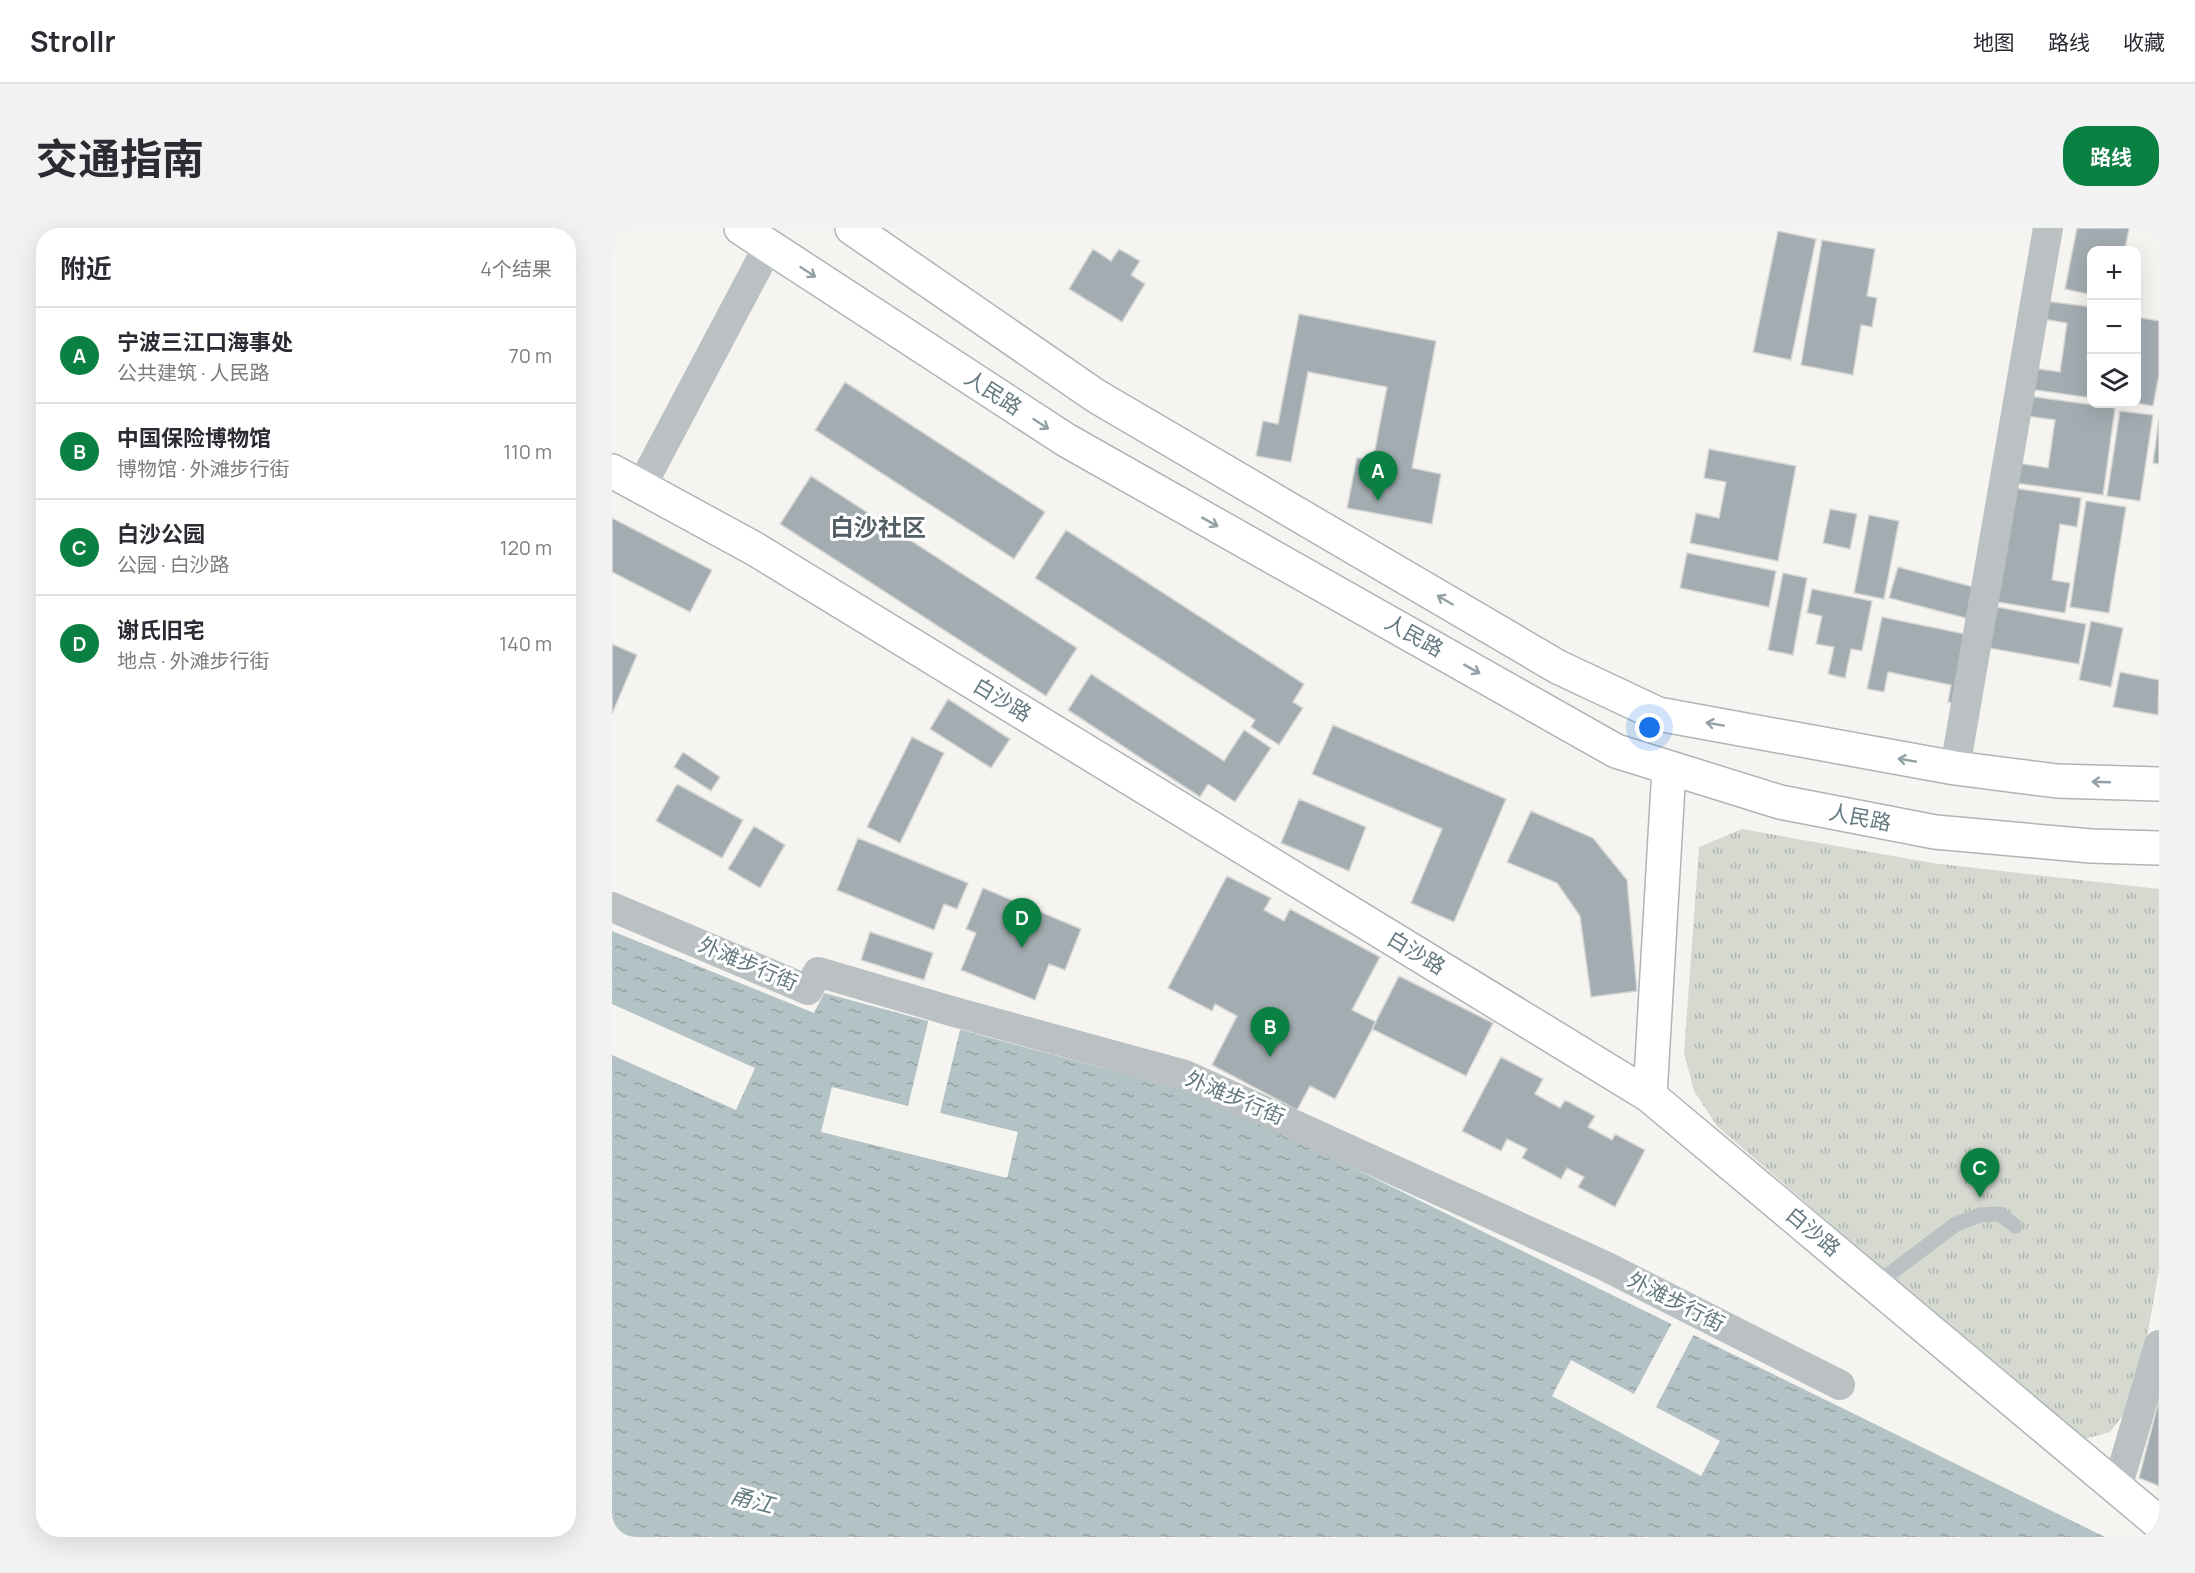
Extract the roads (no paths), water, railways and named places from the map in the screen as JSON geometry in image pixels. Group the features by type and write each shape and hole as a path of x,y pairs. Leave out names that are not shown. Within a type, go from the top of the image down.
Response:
{"main road":[{"path":"852,228 1096,396 1558,667 1658,714 1955,768 2057,781 2159,784"},
{"name":"人民路","path":"753,234 1066,440 1616,751 1780,802 1935,832 2091,846 2159,848"},
{"name":"白沙路","path":"612,471 642,485 755,549 1650,1096 2159,1523"},
{"path":"1650,1096 1668,768"}],"street":[{"path":"1955,768 2048,228"},
{"path":"642,485 753,234"},
{"name":"外滩步行街","path":"612,907 808,990 818,972 1185,1075 1605,1266 1840,1385"},
{"path":"2117,1488 2159,1345"}],"lane":[{"path":"1875,1285 1956,1224 1980,1215 2000,1214 2015,1226"}],"water":[{"name":"甬江","path":"612,931 814,1013 824,993 1207,1096 2105,1537 612,1537"}],"place":[{"name":"宁波三江口海事处","path":"1378,501"},
{"name":"谢氏旧宅","path":"1022,948"},
{"name":"中国保险博物馆","path":"1270,1057"},
{"name":"白沙公园","path":"1980,1198"}],"district":[{"name":"白沙社区","path":"878,528"}]}
